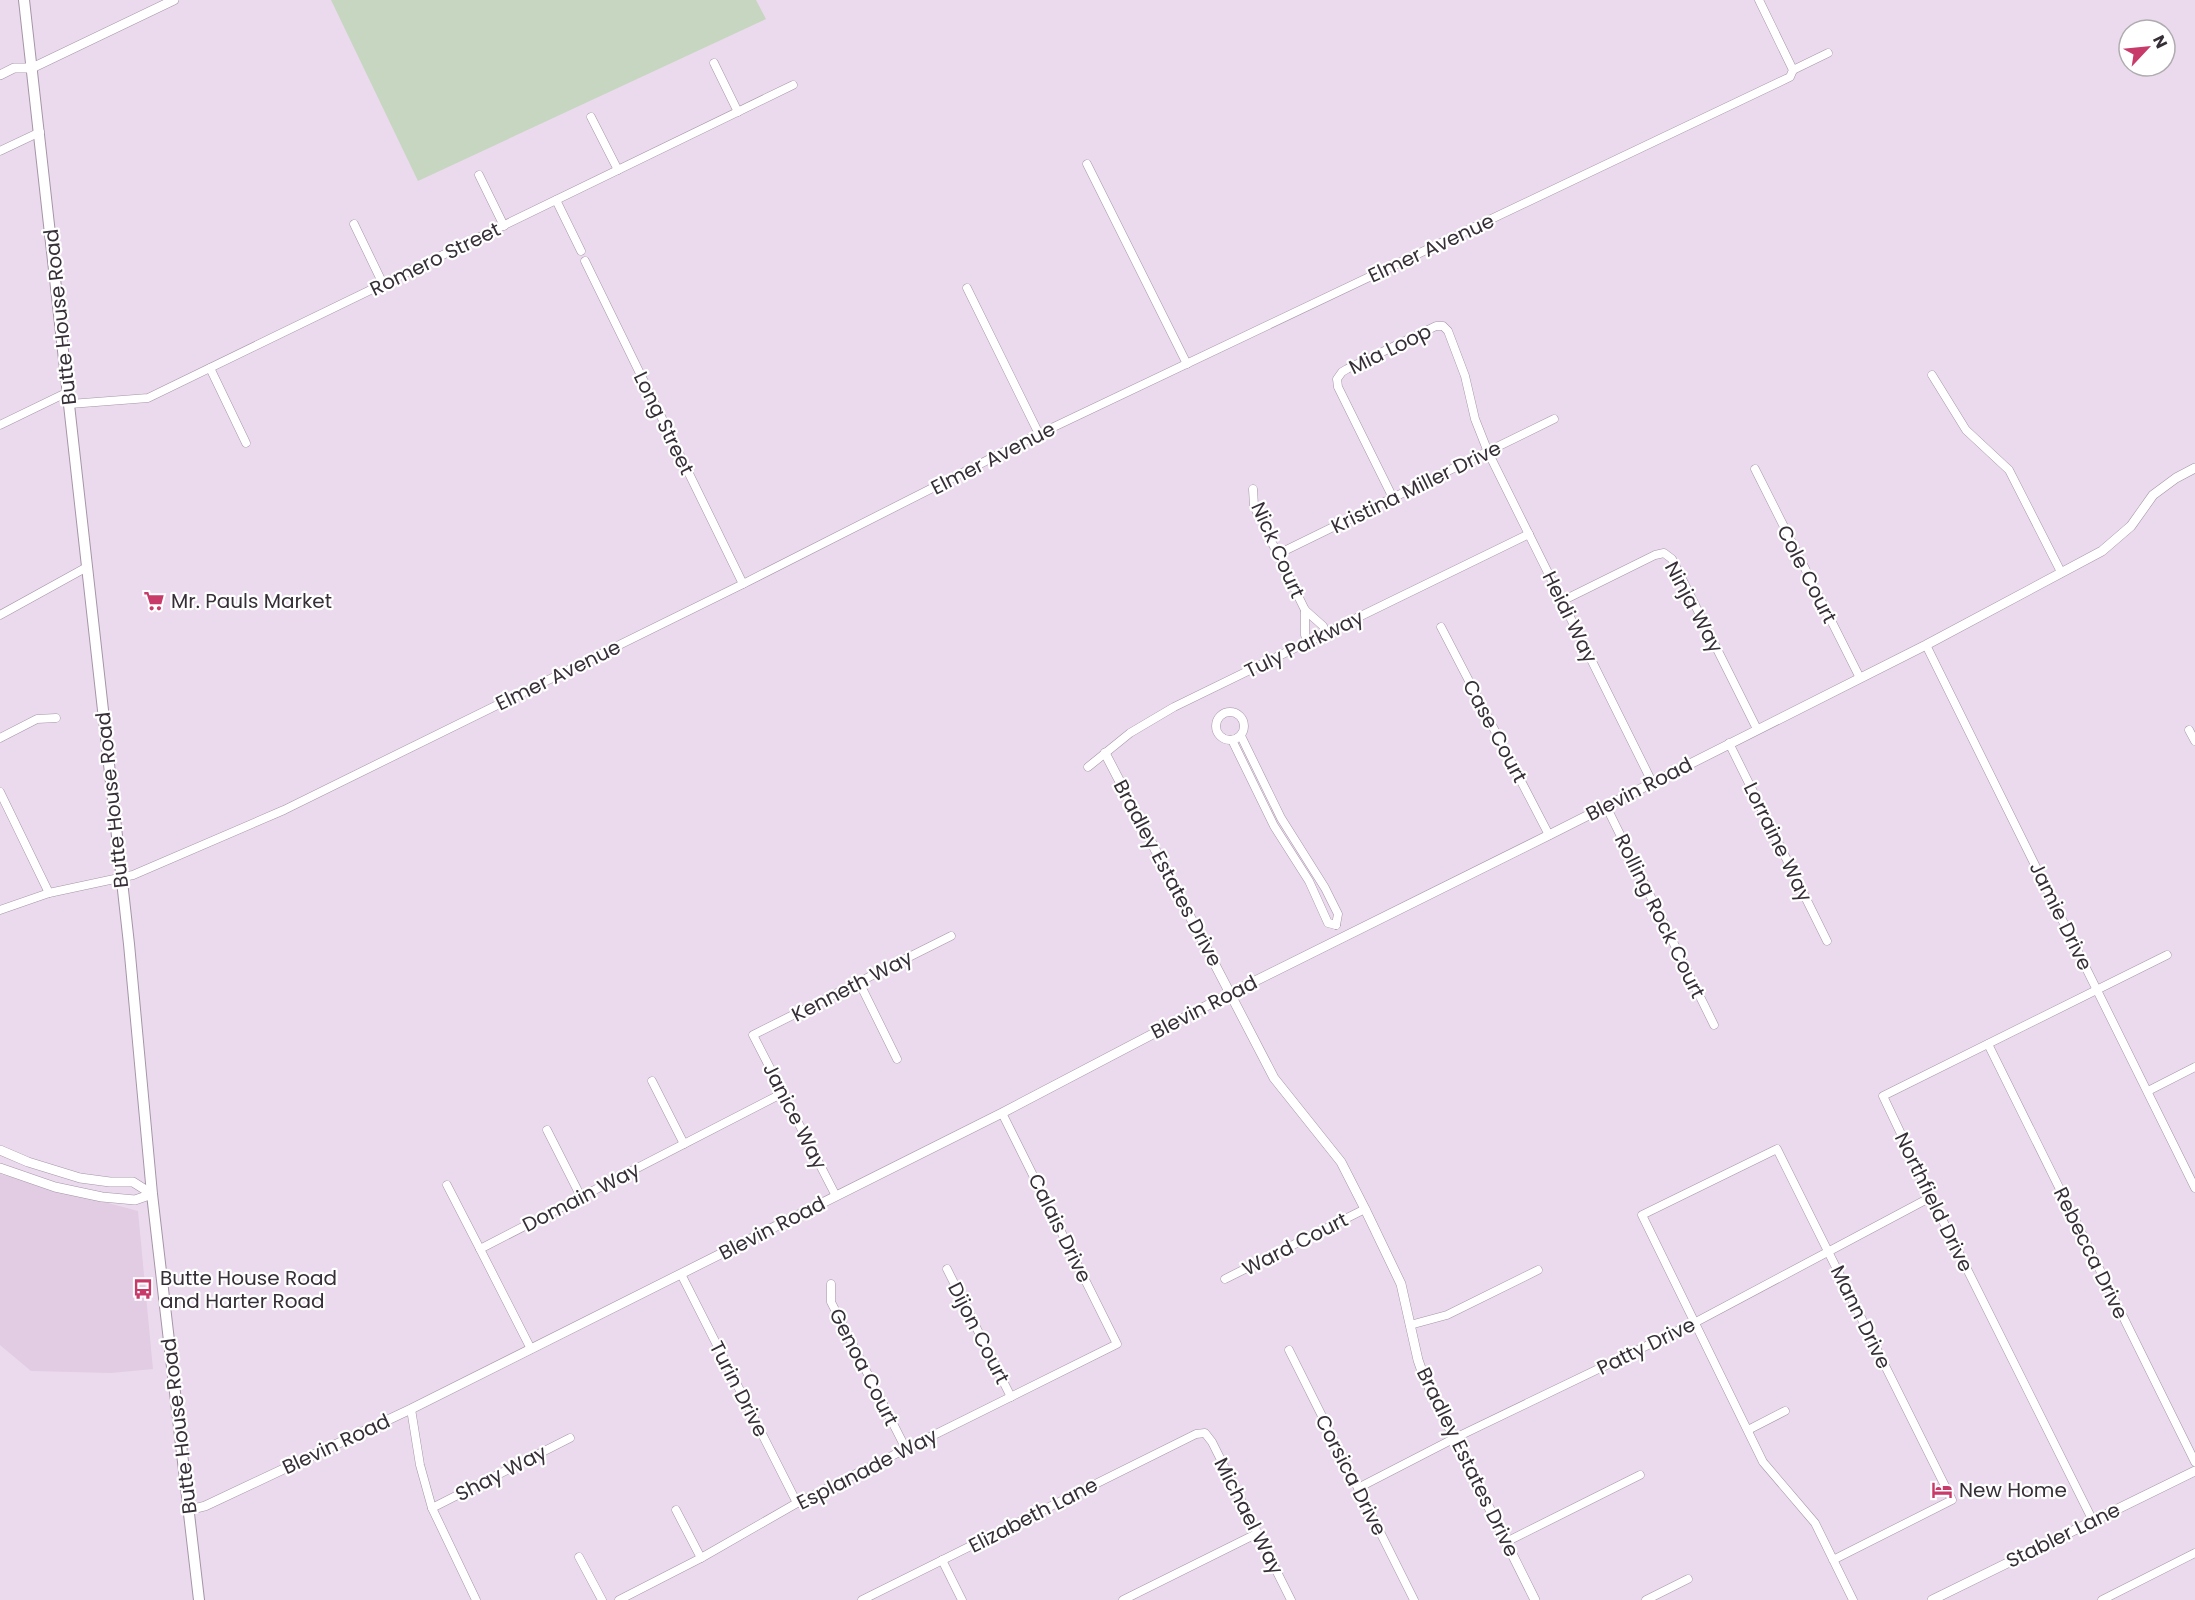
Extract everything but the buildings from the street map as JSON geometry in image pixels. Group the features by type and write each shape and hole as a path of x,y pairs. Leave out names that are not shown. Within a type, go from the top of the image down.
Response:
{"main road":[{"name":"Butte House Road","path":"24,0 129,944 152,1194 199,1600"}],"street":[{"path":"0,75 15,68 32,68 174,0"},
{"path":"1759,0 1793,70"},
{"name":"Elmer Avenue","path":"0,910 49,893 133,875 284,810 743,584 1039,434 1790,77 1793,70 1828,53"},
{"path":"714,63 738,112"},
{"name":"Romero Street","path":"70,405 148,398 793,86"},
{"path":"591,117 618,170"},
{"path":"0,151 40,132"},
{"path":"1087,164 1187,364"},
{"path":"479,176 504,226"},
{"path":"556,200 580,250"},
{"path":"354,224 383,284"},
{"name":"Long Street","path":"585,261 743,584"},
{"path":"967,288 1039,434"},
{"name":"Mia Loop","path":"1393,498 1338,387 1337,379 1347,369 1437,326 1443,326 1448,331 1466,376 1475,418 1488,452"},
{"path":"210,368 246,443"},
{"path":"1932,375 1966,430 2009,470 2061,572"},
{"path":"0,425 68,392"},
{"name":"Kristina Miller Drive","path":"1278,554 1554,419"},
{"name":"Heidi Way","path":"1488,452 1652,782"},
{"name":"Blevin Road","path":"189,1510 205,1506 411,1409 1002,1113 1231,993 1926,645 2102,551 2131,525 2154,495 2176,478 2195,468"},
{"name":"Cole Court","path":"1755,469 1860,678"},
{"name":"Nick Court","path":"1253,489 1254,506 1305,610 1323,626 1326,633"},
{"name":"Tuly Parkway","path":"1089,767 1148,721 1529,534"},
{"name":"Ninja Way","path":"1562,602 1655,555 1664,554 1672,559 1757,729"},
{"path":"0,615 87,567"},
{"name":"Nick Court","path":"1305,610 1305,635 1308,642"},
{"name":"Case Court","path":"1441,627 1549,835"},
{"name":"Jamie Drive","path":"1926,645 2195,1188"},
{"path":"1241,736 1232,740 1223,738 1217,731 1216,722 1222,714 1231,711 1240,715 1244,723 1241,736 1275,807 1318,876 1338,915 1336,925 1342,938"},
{"path":"0,738 37,719 56,718"},
{"path":"2189,730 2195,741"},
{"path":"1232,740 1266,812 1308,881 1328,923 1336,925"},
{"name":"Lorraine Way","path":"1729,743 1827,942"},
{"name":"Bradley Estates Drive","path":"1105,753 1274,1078 1341,1162 1365,1209 1401,1284 1424,1377 1535,1600"},
{"path":"0,792 49,893"},
{"name":"Rolling Rock Court","path":"1606,806 1714,1025"},
{"path":"1266,812 1275,807"},
{"path":"1308,881 1318,876"},
{"name":"Kenneth Way","path":"753,1035 951,936"},
{"name":"Northfield Drive","path":"2093,1521 1883,1096 2167,955"},
{"path":"859,982 897,1059"},
{"name":"Janice Way","path":"753,1035 836,1196"},
{"name":"Rebecca Drive","path":"1988,1044 2195,1462"},
{"path":"2148,1090 2195,1067"},
{"path":"652,1081 684,1144"},
{"name":"Domain Way","path":"480,1249 783,1093"},
{"name":"Calais Drive","path":"1002,1113 1117,1344"},
{"path":"547,1130 581,1197"},
{"name":"Mann Drive","path":"1696,1322 1642,1215 1777,1149 1952,1500 1833,1560"},
{"path":"0,1150 28,1162 81,1178 133,1182 152,1194"},
{"path":"0,1168 55,1187 102,1197 135,1200 152,1194"},
{"path":"447,1185 531,1349"},
{"name":"Patty Drive","path":"1358,1488 1455,1438 1696,1322 1931,1197"},
{"name":"Ward Court","path":"1225,1279 1365,1209"},
{"name":"Dijon Court","path":"947,1269 1011,1397"},
{"path":"1410,1325 1447,1315 1538,1270"},
{"name":"Turin Drive","path":"681,1274 797,1503"},
{"name":"Genoa Court","path":"831,1284 831,1302 906,1449"},
{"path":"1696,1322 1763,1462 1815,1523 1853,1600"},
{"name":"Esplanade Way","path":"619,1600 701,1558 797,1503 1117,1344"},
{"name":"Corsica Drive","path":"1289,1350 1414,1600"},
{"path":"411,1409 420,1465 432,1508 476,1600"},
{"path":"1748,1430 1785,1411"},
{"name":"Michael Way","path":"1205,1433 1212,1442 1291,1600"},
{"name":"Elizabeth Lane","path":"862,1600 1196,1434 1205,1433"},
{"name":"Shay Way","path":"432,1508 570,1438"},
{"name":"Stabler Lane","path":"1932,1600 2195,1471"},
{"path":"1506,1542 1640,1475"},
{"path":"676,1510 701,1558"},
{"path":"1123,1600 1258,1533"},
{"path":"2102,1600 2195,1552"},
{"path":"579,1557 602,1600"},
{"path":"942,1560 962,1600"},
{"path":"1646,1600 1688,1579"}],"shaded area":[{"path":"0,1174 138,1211 153,1369 111,1373 31,1371 0,1345"}],"green space":[{"path":"331,0 756,0 766,19 418,181"}],"place":[{"name":"Mr. Pauls Market","path":"154,601"},
{"name":"Butte House Road and Harter Road","path":"143,1289"},
{"name":"New Home","path":"1942,1490"}]}
